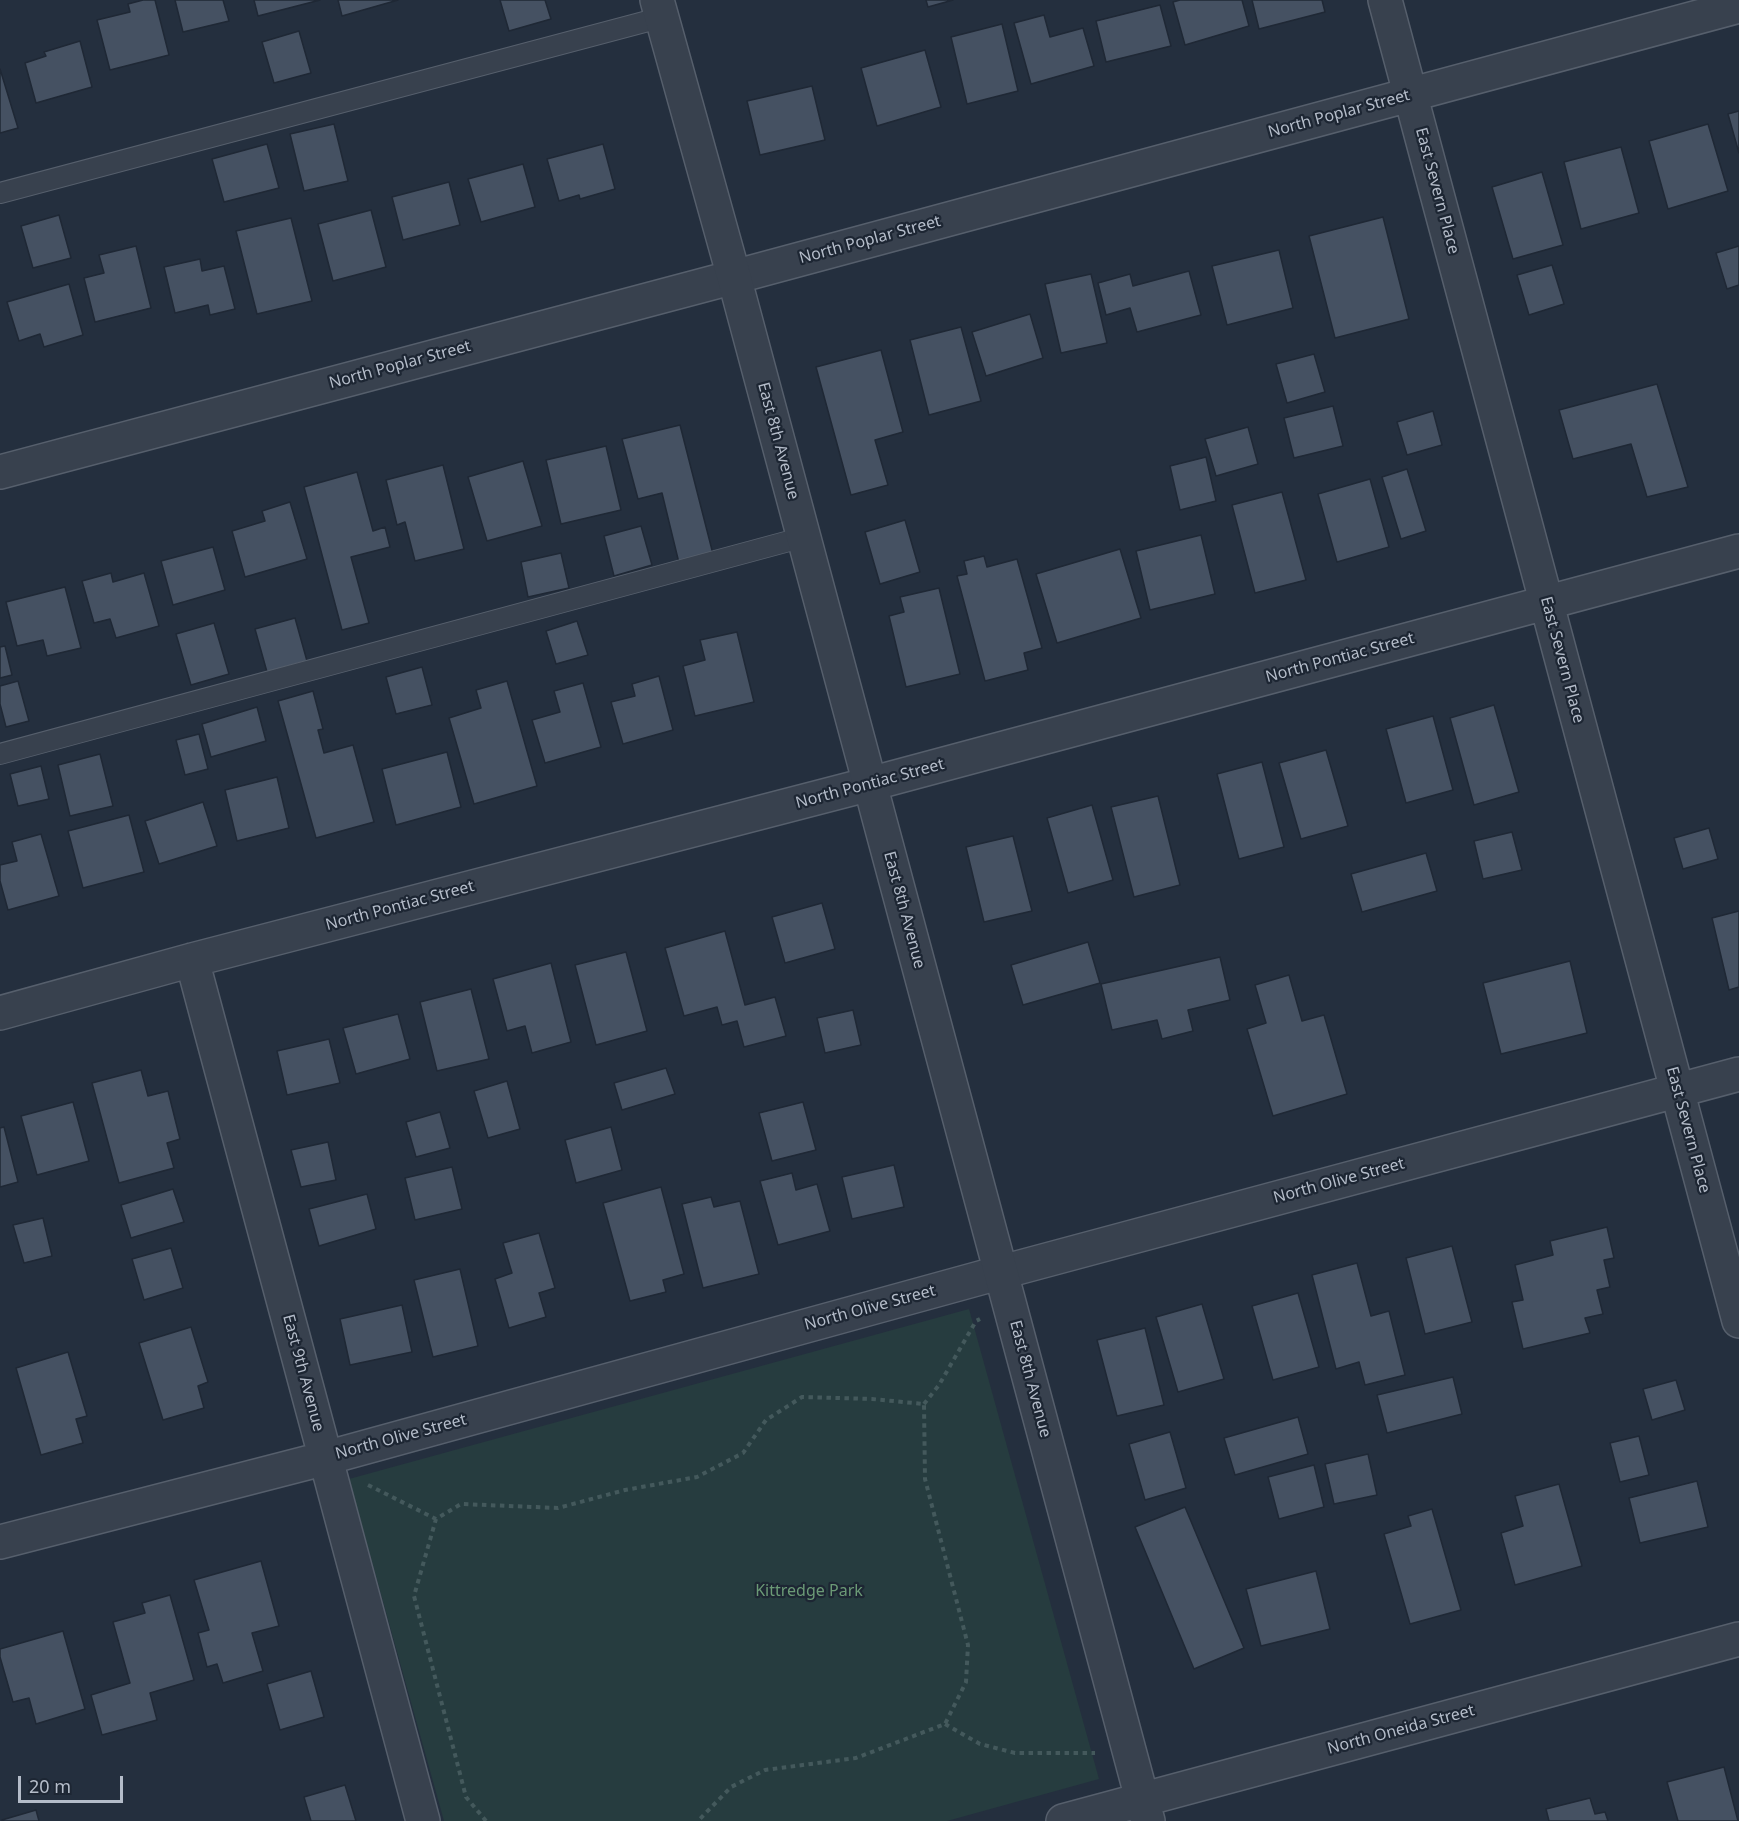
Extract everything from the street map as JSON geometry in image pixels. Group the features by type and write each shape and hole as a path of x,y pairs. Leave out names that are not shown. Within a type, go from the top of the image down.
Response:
{"street":[{"name":"East Severn Place","path":"1385,0 1739,1321"},
{"name":"North Poplar Street","path":"0,472 1739,6"},
{"name":"East 8th Avenue","path":"660,9 1002,1272 1145,1810"},
{"name":"North Pontiac Street","path":"0,1013 192,960 870,784 1739,551"},
{"name":"East 9th Avenue","path":"192,960 333,1456 423,1821"},
{"name":"North Olive Street","path":"0,1542 333,1456 1002,1272 1739,1074"},
{"name":"North Oneida Street","path":"1063,1821 1145,1810 1739,1639"}],"lane":[{"path":"0,193 660,9"},
{"path":"0,754 804,537"}],"path":[{"path":"698,1821 731,1787 765,1770 856,1758 945,1724 966,1682 968,1645 925,1479 924,1404 939,1385 976,1321 1011,1308"},
{"path":"486,1821 466,1797 414,1596 436,1519 461,1504 558,1508 625,1490 697,1476 743,1453 766,1420 802,1397 872,1399 924,1404"},
{"path":"333,1456 358,1479 436,1519"},
{"path":"945,1724 980,1744 1015,1753 1129,1752"}],"green space":[{"name":"Kittredge Park","path":"969,1309 1099,1779 947,1821 444,1821 349,1479"}],"building":[{"path":"155,0 169,55 110,70 97,20 130,12 128,4"},
{"path":"175,0 223,0 229,21 183,32"},
{"path":"254,0 320,0 258,16"},
{"path":"338,0 398,0 342,16"},
{"path":"500,0 545,0 551,19 509,31"},
{"path":"926,0 953,0 928,7"},
{"path":"1242,0 1249,26 1185,45 1173,2"},
{"path":"1252,0 1322,0 1325,12 1259,29"},
{"path":"1160,5 1171,46 1106,62 1096,21"},
{"path":"1044,15 1050,37 1083,28 1094,66 1031,84 1014,23"},
{"path":"1002,24 1018,91 967,104 951,37"},
{"path":"299,31 311,73 274,83 262,42"},
{"path":"80,41 92,87 36,103 25,63 46,56 44,52"},
{"path":"925,50 941,107 877,126 861,68"},
{"path":"0,69 18,128 0,133"},
{"path":"812,86 825,140 760,155 747,101"},
{"path":"1739,111 1739,153 1728,114"},
{"path":"334,124 348,181 304,191 290,134"},
{"path":"1708,124 1728,191 1668,209 1649,141"},
{"path":"267,144 279,188 224,202 212,159"},
{"path":"603,144 615,189 580,199 579,195 559,201 547,159"},
{"path":"1621,147 1639,213 1581,229 1564,162"},
{"path":"523,164 535,207 481,222 468,179"},
{"path":"1542,172 1563,245 1513,259 1492,187"},
{"path":"449,182 460,225 403,240 392,197"},
{"path":"371,210 386,267 333,281 318,224"},
{"path":"59,215 71,258 33,268 21,226"},
{"path":"1383,217 1409,319 1335,338 1309,236"},
{"path":"291,218 312,301 257,314 236,231"},
{"path":"136,246 151,308 95,322 84,278 104,273 99,255"},
{"path":"1739,246 1739,285 1727,289 1716,253"},
{"path":"1279,250 1293,308 1227,325 1212,266"},
{"path":"200,259 202,271 224,266 235,309 210,315 208,305 175,313 164,267"},
{"path":"1552,265 1564,304 1529,315 1517,275"},
{"path":"1189,271 1201,315 1137,332 1130,308 1106,315 1098,283 1130,274 1133,286"},
{"path":"1091,274 1107,343 1061,353 1045,284"},
{"path":"69,284 83,335 44,347 40,334 19,341 7,302"},
{"path":"1030,314 1043,358 986,376 972,332"},
{"path":"961,327 981,401 929,415 910,340"},
{"path":"881,350 903,432 875,440 888,485 851,495 816,367"},
{"path":"1314,354 1325,392 1287,403 1276,364"},
{"path":"1657,384 1688,487 1647,497 1631,444 1573,459 1559,410"},
{"path":"1333,406 1343,446 1294,458 1284,418"},
{"path":"1433,411 1442,445 1407,455 1397,422"},
{"path":"680,425 713,554 679,563 662,493 638,499 622,439"},
{"path":"1248,427 1258,464 1216,476 1205,439"},
{"path":"606,446 621,510 561,524 546,460"},
{"path":"1206,457 1216,501 1180,510 1170,466"},
{"path":"523,461 542,526 487,541 468,477"},
{"path":"443,465 464,549 415,561 405,522 397,525 386,480"},
{"path":"1407,469 1426,531 1401,539 1382,477"},
{"path":"357,472 373,531 385,527 390,547 351,557 369,623 342,630 304,487"},
{"path":"1370,479 1389,547 1337,562 1318,494"},
{"path":"1282,492 1306,580 1255,593 1232,505"},
{"path":"290,502 307,559 245,577 232,531 265,521 262,511"},
{"path":"905,520 920,572 880,584 865,532"},
{"path":"641,526 652,565 614,576 604,536"},
{"path":"1201,535 1215,594 1150,610 1136,551"},
{"path":"213,547 225,590 173,605 161,561"},
{"path":"1120,549 1141,618 1057,643 1036,574"},
{"path":"561,553 569,588 528,597 521,562"},
{"path":"984,556 987,567 1017,559 1042,648 1024,653 1028,670 985,681 957,576 967,574 964,561"},
{"path":"111,573 113,582 144,573 159,626 116,638 110,619 94,623 82,581"},
{"path":"65,587 81,648 47,656 43,640 17,646 6,602"},
{"path":"939,588 960,674 906,687 889,616 904,612 900,597"},
{"path":"295,618 307,661 267,672 255,629"},
{"path":"577,621 588,655 556,664 546,631"},
{"path":"214,623 229,674 191,685 176,634"},
{"path":"737,632 754,702 695,716 683,666 705,660 700,640"},
{"path":"5,646 12,675 0,678 0,647"},
{"path":"422,667 432,705 396,714 386,677"},
{"path":"659,676 673,730 623,744 611,702 635,696 632,684"},
{"path":"18,681 29,721 6,727 0,704 0,686"},
{"path":"507,681 537,786 474,804 449,718 481,708 476,690"},
{"path":"583,683 601,747 545,763 532,720 560,712 554,691"},
{"path":"313,691 323,729 318,730 324,753 353,745 374,822 316,838 278,701"},
{"path":"1494,705 1519,792 1474,805 1450,718"},
{"path":"257,707 266,741 211,757 202,724"},
{"path":"1433,716 1453,790 1406,803 1386,729"},
{"path":"199,734 208,769 185,775 176,740"},
{"path":"1326,750 1348,826 1301,839 1279,763"},
{"path":"447,752 461,807 396,825 382,769"},
{"path":"100,754 113,806 70,816 58,765"},
{"path":"1262,762 1284,847 1239,859 1217,774"},
{"path":"41,766 49,799 18,806 10,774"},
{"path":"277,777 289,828 237,841 225,790"},
{"path":"1158,796 1180,885 1134,897 1111,807"},
{"path":"203,802 217,846 159,864 145,821"},
{"path":"1092,805 1113,880 1068,893 1047,818"},
{"path":"129,815 144,872 83,888 68,831"},
{"path":"1709,828 1718,859 1683,869 1674,838"},
{"path":"1512,832 1522,870 1483,879 1474,841"},
{"path":"41,834 59,896 8,910 0,881 0,865 17,861 12,842"},
{"path":"1013,836 1032,911 984,922 966,847"},
{"path":"1426,853 1437,891 1362,912 1351,874"},
{"path":"822,903 835,949 785,963 772,917"},
{"path":"1739,911 1739,987 1729,990 1712,918"},
{"path":"725,931 745,1005 775,997 786,1036 744,1047 737,1021 722,1025 717,1007 684,1016 665,948"},
{"path":"1088,942 1100,983 1023,1005 1011,965"},
{"path":"626,952 647,1031 596,1045 575,965"},
{"path":"1220,957 1230,1000 1188,1010 1193,1031 1162,1039 1157,1020 1112,1030 1101,984"},
{"path":"1570,961 1587,1033 1501,1054 1483,983"},
{"path":"551,963 571,1042 532,1053 525,1026 507,1031 493,979"},
{"path":"1289,975 1302,1021 1324,1015 1347,1094 1273,1116 1247,1029 1266,1023 1255,985"},
{"path":"471,989 489,1059 437,1071 420,1002"},
{"path":"853,1010 861,1045 825,1053 817,1018"},
{"path":"398,1014 410,1059 356,1074 343,1028"},
{"path":"329,1039 340,1083 287,1095 277,1051"},
{"path":"666,1068 675,1094 622,1110 614,1083"},
{"path":"141,1070 148,1096 168,1091 180,1139 167,1143 174,1168 119,1183 92,1083"},
{"path":"507,1081 520,1129 488,1138 474,1091"},
{"path":"73,1102 89,1161 37,1175 21,1116"},
{"path":"803,1102 816,1150 772,1161 759,1113"},
{"path":"440,1112 450,1148 416,1157 406,1122"},
{"path":"4,1127 18,1182 0,1187 0,1128"},
{"path":"611,1127 622,1170 576,1183 565,1140"},
{"path":"328,1142 336,1180 301,1187 291,1150"},
{"path":"894,1165 904,1207 852,1219 842,1177"},
{"path":"452,1167 462,1209 415,1220 405,1178"},
{"path":"792,1173 796,1190 817,1184 830,1231 778,1245 760,1181"},
{"path":"661,1187 684,1274 663,1280 666,1292 630,1301 603,1203"},
{"path":"173,1189 184,1222 131,1238 121,1205"},
{"path":"367,1194 376,1229 319,1246 309,1209"},
{"path":"711,1197 714,1207 740,1201 759,1274 703,1288 682,1204"},
{"path":"43,1218 52,1256 24,1263 13,1225"},
{"path":"1607,1227 1614,1258 1604,1260 1610,1287 1597,1290 1603,1314 1585,1318 1590,1333 1523,1349 1512,1302 1523,1300 1515,1265 1553,1255 1550,1241"},
{"path":"539,1233 555,1288 539,1293 546,1317 509,1328 495,1279 512,1273 503,1243"},
{"path":"1452,1246 1472,1322 1425,1334 1406,1258"},
{"path":"171,1248 183,1288 144,1300 132,1259"},
{"path":"1357,1263 1371,1316 1389,1311 1405,1375 1365,1385 1359,1362 1336,1369 1312,1275"},
{"path":"460,1269 478,1346 433,1357 414,1280"},
{"path":"1298,1293 1319,1367 1273,1380 1252,1306"},
{"path":"1202,1304 1224,1379 1178,1392 1156,1317"},
{"path":"402,1305 412,1352 350,1365 340,1319"},
{"path":"191,1327 208,1382 198,1386 204,1408 163,1420 139,1343"},
{"path":"1145,1328 1164,1405 1117,1416 1097,1340"},
{"path":"68,1352 87,1416 76,1419 83,1443 41,1455 16,1368"},
{"path":"1453,1377 1462,1414 1387,1433 1377,1395"},
{"path":"1676,1380 1685,1410 1652,1420 1643,1389"},
{"path":"1298,1417 1308,1454 1235,1475 1224,1438"},
{"path":"1170,1432 1186,1488 1145,1500 1129,1444"},
{"path":"1639,1436 1649,1475 1620,1482 1610,1443"},
{"path":"1368,1454 1377,1495 1334,1504 1325,1464"},
{"path":"1314,1465 1324,1507 1279,1519 1268,1477"},
{"path":"1697,1481 1708,1527 1640,1543 1629,1498"},
{"path":"1559,1484 1582,1566 1515,1585 1501,1533 1523,1526 1515,1496"},
{"path":"1185,1507 1244,1648 1194,1669 1135,1527"},
{"path":"1432,1509 1461,1610 1410,1624 1384,1534 1411,1526 1408,1516"},
{"path":"261,1561 279,1626 252,1633 263,1671 223,1683 217,1664 207,1667 198,1633 209,1630 194,1580"},
{"path":"1316,1571 1330,1629 1261,1646 1246,1589"},
{"path":"170,1595 194,1680 150,1693 157,1720 102,1735 91,1695 130,1683 113,1622 145,1613 142,1603"},
{"path":"63,1631 85,1709 36,1724 29,1698 13,1702 0,1657 0,1649"},
{"path":"311,1671 324,1717 280,1730 267,1684"},
{"path":"1724,1767 1738,1821 1678,1821 1667,1782"},
{"path":"345,1785 356,1821 311,1821 304,1797"},
{"path":"1590,1798 1595,1814 1605,1812 1608,1821 1549,1821 1546,1809"},
{"path":"36,1810 39,1821 2,1821 2,1820"}]}
